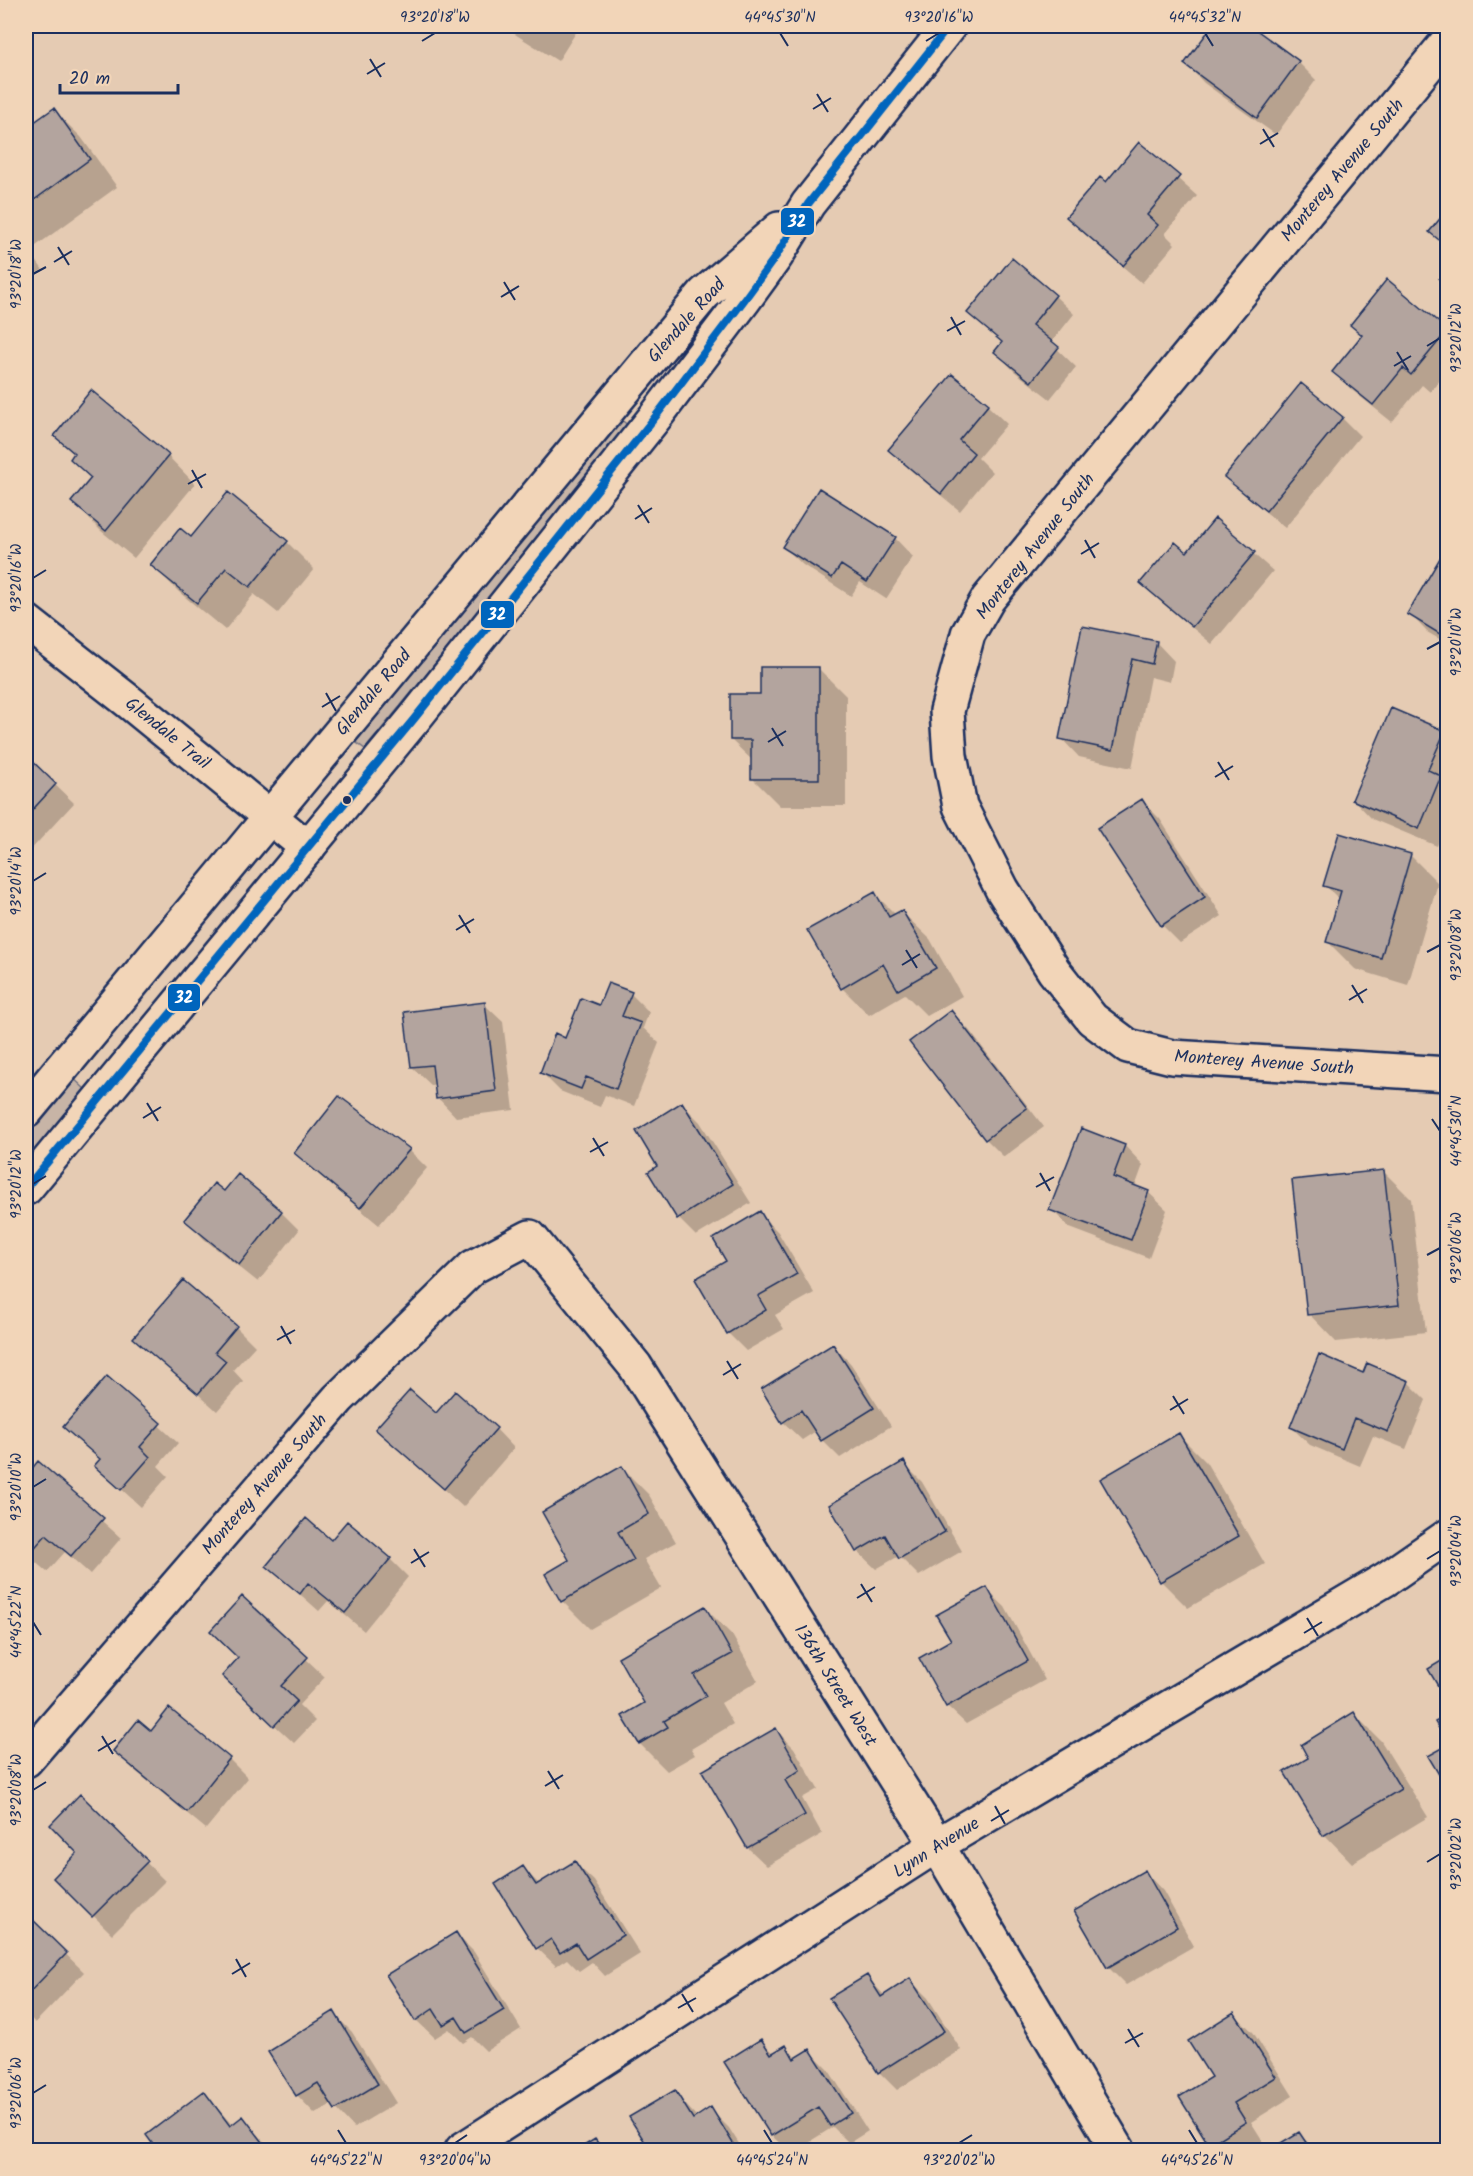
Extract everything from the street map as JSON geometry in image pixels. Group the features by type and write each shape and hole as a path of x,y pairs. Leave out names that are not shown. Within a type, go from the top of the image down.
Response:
{"street":[{"path":"808,204 949,26"},
{"path":"1436,26 1448,39"},
{"name":"Monterey Avenue South","path":"1448,39 988,599 968,634 948,711 950,756 960,806 1002,889 1054,971 1092,1019 1128,1046 1172,1057 1448,1074"},
{"name":"Glendale Road","path":"26,1111 704,294 808,204"},
{"name":"Glendale Road","path":"26,1188 414,719 649,425 776,256 808,204"},
{"name":"Glendale Trail","path":"26,621 308,848"},
{"name":"Monterey Avenue South","path":"26,1760 338,1399 472,1266 530,1237"},
{"name":"136th Street West","path":"530,1237 635,1366 936,1845 1118,2151"},
{"name":"Lynn Avenue","path":"462,2151 936,1845 1386,1579 1448,1536"}],"shaded area":[{"path":"618,417 630,427 365,749 350,738"},
{"path":"72,1077 85,1089 26,1161 26,1134"}],"building":[{"path":"1212,26 1251,26 1299,61 1257,118 1184,64"},
{"path":"54,108 90,159 26,206 26,128"},
{"path":"1139,142 1180,176 1147,215 1158,225 1123,266 1066,217 1100,177 1106,182"},
{"path":"1448,209 1448,247 1429,232"},
{"path":"1012,258 1056,295 1032,325 1059,347 1031,382 994,352 1002,342 967,313"},
{"path":"1448,268 1448,286 1439,279"},
{"path":"1387,279 1448,330 1411,375 1403,368 1373,405 1332,372 1362,335 1350,325"},
{"path":"952,374 989,404 959,440 974,453 941,494 888,450"},
{"path":"1301,383 1343,417 1266,511 1224,477"},
{"path":"91,390 169,455 106,531 71,502 91,478 70,459 74,453 54,436"},
{"path":"819,488 896,537 867,582 841,565 832,578 782,547"},
{"path":"228,492 288,541 250,587 226,568 197,603 150,565 180,528 191,537"},
{"path":"1215,518 1255,552 1192,627 1140,583 1175,542 1187,552"},
{"path":"1440,558 1448,562 1448,639 1407,614"},
{"path":"1082,626 1157,641 1152,664 1132,659 1113,750 1059,739"},
{"path":"760,667 819,667 819,779 751,779 751,740 730,740 730,694 760,694"},
{"path":"1391,708 1445,731 1428,770 1441,776 1419,829 1352,800"},
{"path":"26,755 56,784 26,817"},
{"path":"1142,799 1205,897 1161,926 1097,828"},
{"path":"1339,833 1411,854 1381,958 1326,942 1341,891 1323,886"},
{"path":"875,892 889,917 902,910 936,968 898,990 883,964 841,989 807,930"},
{"path":"608,983 632,992 622,1016 641,1023 616,1089 586,1077 581,1089 540,1073 555,1033 565,1038 581,998 599,1005"},
{"path":"485,1002 496,1091 436,1099 432,1065 411,1067 404,1012"},
{"path":"951,1010 1027,1108 985,1140 909,1042"},
{"path":"339,1096 410,1149 360,1208 294,1153"},
{"path":"682,1102 733,1184 677,1219 648,1172 657,1166 636,1131"},
{"path":"1081,1128 1125,1145 1113,1177 1149,1191 1131,1240 1049,1210"},
{"path":"1384,1170 1399,1305 1307,1315 1292,1180"},
{"path":"238,1174 282,1211 239,1265 184,1220 214,1183 224,1191"},
{"path":"760,1211 797,1274 758,1296 766,1310 727,1334 695,1279 726,1261 713,1239"},
{"path":"183,1280 237,1326 215,1352 226,1361 198,1394 133,1338"},
{"path":"833,1344 874,1408 821,1441 801,1410 782,1423 761,1389"},
{"path":"1319,1354 1363,1373 1367,1363 1409,1381 1388,1432 1354,1418 1342,1449 1290,1427"},
{"path":"107,1376 161,1423 140,1447 150,1457 121,1490 94,1466 100,1459 63,1427"},
{"path":"410,1390 436,1413 455,1391 497,1428 444,1489 375,1429"},
{"path":"1179,1433 1239,1536 1160,1582 1100,1479"},
{"path":"38,1461 104,1518 71,1556 46,1535 28,1555 26,1553 26,1476"},
{"path":"904,1461 945,1532 899,1559 885,1535 856,1552 829,1505"},
{"path":"622,1466 649,1514 618,1532 634,1560 561,1602 545,1574 569,1560 542,1512"},
{"path":"306,1518 331,1540 347,1521 391,1558 345,1613 308,1583 300,1594 266,1566"},
{"path":"987,1587 1028,1661 946,1707 919,1658 951,1640 936,1615"},
{"path":"242,1596 308,1657 281,1686 297,1701 274,1726 222,1676 238,1658 210,1631"},
{"path":"705,1606 732,1654 694,1675 706,1696 664,1721 668,1727 639,1744 622,1716 644,1703 618,1657"},
{"path":"1448,1657 1448,1703 1428,1669"},
{"path":"169,1708 230,1758 187,1812 113,1751 138,1720 151,1731"},
{"path":"1354,1712 1401,1789 1323,1836 1284,1772 1308,1758 1301,1745"},
{"path":"1448,1715 1448,1743 1435,1722"},
{"path":"776,1728 800,1770 785,1780 805,1815 747,1848 702,1771"},
{"path":"1448,1745 1448,1780 1444,1783 1428,1756"},
{"path":"80,1794 148,1861 92,1917 53,1878 77,1853 50,1825"},
{"path":"575,1861 623,1935 586,1959 576,1943 560,1953 551,1939 536,1949 495,1884 523,1866 536,1885"},
{"path":"1145,1870 1177,1927 1107,1968 1074,1911"},
{"path":"29,1916 67,1953 26,1996 26,1919"},
{"path":"456,1932 504,2010 466,2033 456,2017 443,2025 433,2009 415,2021 386,1975"},
{"path":"867,1975 881,1997 910,1978 944,2031 878,2073 829,1998"},
{"path":"334,2011 378,2084 335,2110 318,2083 296,2096 268,2052"},
{"path":"1234,2012 1276,2077 1234,2103 1246,2122 1209,2145 1179,2097 1211,2077 1188,2041"},
{"path":"761,2039 771,2054 786,2045 794,2059 810,2049 851,2113 830,2126 818,2107 771,2136 724,2062"},
{"path":"675,2090 693,2119 711,2107 737,2150 650,2150 629,2117"},
{"path":"204,2091 230,2126 243,2116 269,2150 157,2150 146,2135"},
{"path":"1299,2132 1311,2150 1269,2150"},
{"path":"595,2139 603,2150 577,2150"}],"transit line":[{"name":"32","path":"26,1188 414,719 656,416 776,256 808,204 949,26"}]}
